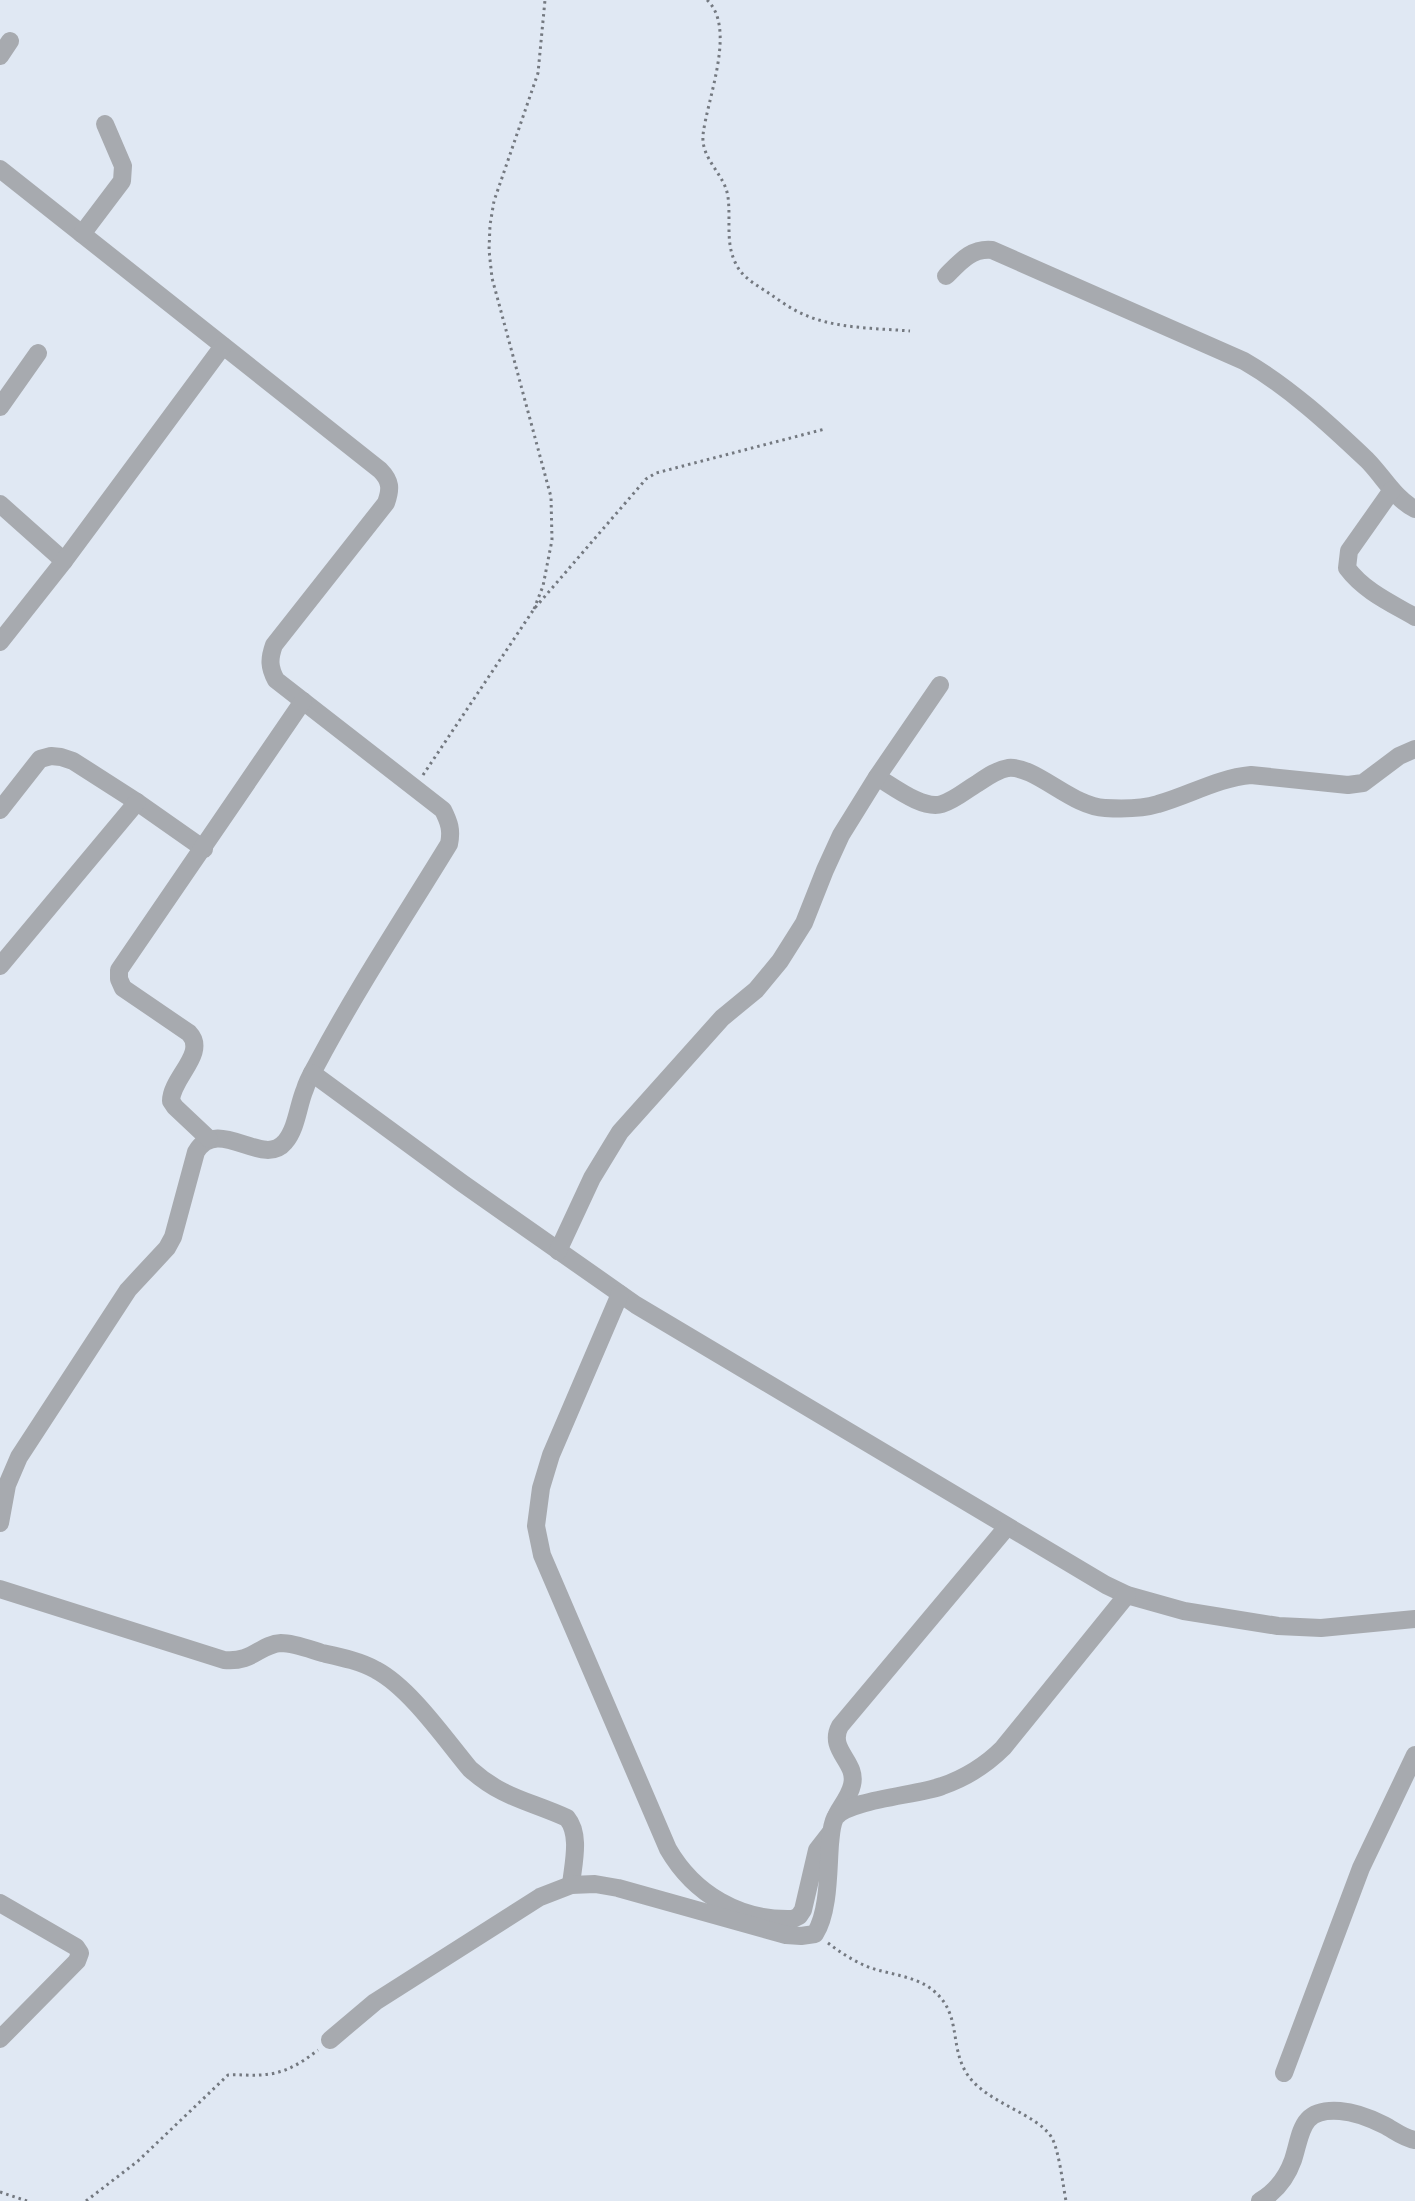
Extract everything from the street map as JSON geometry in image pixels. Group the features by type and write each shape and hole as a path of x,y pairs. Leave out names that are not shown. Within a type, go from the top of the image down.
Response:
{"street":[{"path":"0,56 10,41"},
{"path":"82,234 122,181 122,166 105,124"},
{"path":"0,169 380,470 388,479 391,490 386,503 274,645 270,657 270,668 276,680 442,810 449,822 452,833 449,844 365,981 312,1073 305,1088 290,1135 284,1143 275,1149 264,1149 218,1138 209,1139 201,1143 196,1152 173,1237 167,1248 128,1290 19,1457 2,1498 0,1523"},
{"path":"946,276 971,253 985,249 992,250 1244,361 1266,374 1325,422 1371,465 1400,499 1415,510"},
{"path":"0,642 64,561 223,346"},
{"path":"0,407 38,353"},
{"path":"1392,490 1349,551 1347,568 1370,591 1415,617"},
{"path":"0,504 64,561"},
{"path":"558,1251 592,1178 620,1132 722,1018 756,990 780,961 804,923 837,844 877,777 940,685"},
{"path":"209,1139 175,1108 171,1101 174,1087 195,1047 195,1039 122,988 119,970 204,849 303,701"},
{"path":"877,777 921,803 930,806 940,805 992,774 1010,768 1031,774 1078,801 1091,806 1135,808 1156,805 1236,776 1252,775 1348,785 1363,783 1399,756 1415,749"},
{"path":"0,810 40,759 51,756 73,761 137,802 204,849"},
{"path":"0,966 137,802"},
{"path":"312,1073 620,1294 1092,1578 1126,1595 1184,1612 1299,1628 1321,1628 1415,1619"},
{"path":"620,1294 551,1455 541,1488 536,1526 542,1555 668,1849 692,1881 715,1899 737,1910 793,1919 799,1916 803,1910 817,1850 850,1792 853,1779 850,1768 837,1745 837,1732 840,1726 1007,1527"},
{"path":"0,1589 224,1660 248,1658 267,1647 283,1643 352,1660 375,1669 402,1690 482,1781 510,1797 567,1818 573,1826 575,1836 571,1885"},
{"path":"330,2040 375,2002 496,1923 540,1897 571,1885 595,1884 618,1888 786,1935 801,1936 815,1934 823,1913 832,1825 844,1810 954,1782 992,1758 1003,1748 1126,1595"},
{"path":"1284,2074 1361,1868 1415,1755"},
{"path":"0,1902 76,1947 80,1953 77,1961 0,2039"},
{"path":"1260,2201 1277,2188 1293,2159 1301,2128 1308,2119 1317,2113 1340,2111 1356,2114 1384,2125 1409,2139 1415,2140"}],"path":[{"path":"534,609 543,586 552,540 553,517 551,497 494,286 489,250 490,225 494,201 538,73 545,0"},
{"path":"707,0 717,13 721,42 704,127 703,144 704,152 721,179 728,195 729,242 736,264 743,275 754,284 804,315 843,325 910,331"},
{"path":"414,788 534,609 646,479 656,473 825,429"},
{"path":"815,1934 846,1957 869,1967 924,1984 943,2000 952,2016 959,2058 976,2085 987,2094 1038,2125 1052,2138 1066,2201"},
{"path":"86,2201 138,2161 228,2075 261,2075 285,2071 300,2064 330,2040"},
{"path":"0,2192 27,2201"}]}
